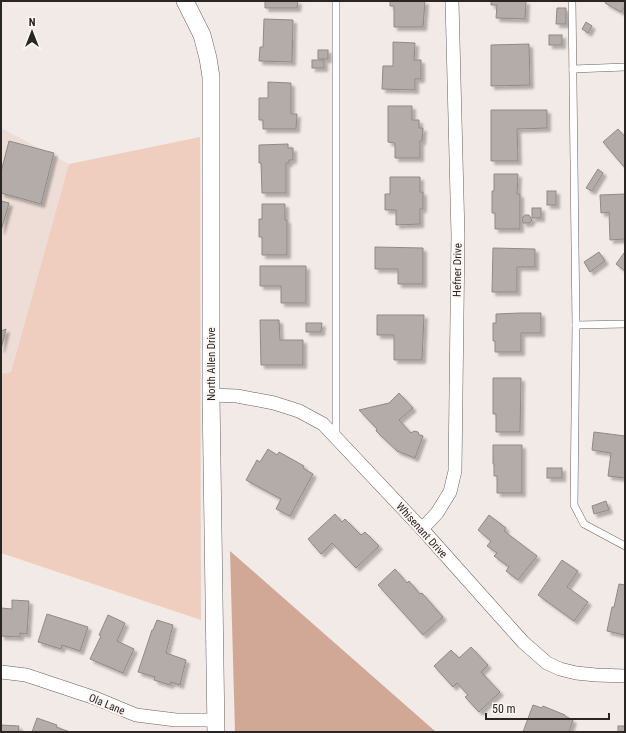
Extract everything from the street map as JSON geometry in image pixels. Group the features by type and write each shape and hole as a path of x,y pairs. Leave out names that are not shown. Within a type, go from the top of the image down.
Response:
{"street":[{"name":"North Allen Drive","path":"185,1 202,35 211,78 211,395 216,726"},
{"name":"Hefner Drive","path":"422,530 437,513 450,492 455,471 458,236 452,1"},
{"name":"Whisenant Drive","path":"211,395 237,396 274,403 299,411 323,424 422,530 523,642 547,663 560,669 576,673 625,676"},
{"name":"Ola Lane","path":"1,672 26,675 95,698 136,715 216,726"}],"lane":[{"path":"336,1 336,437"},
{"path":"572,1 576,325 574,505 584,524 625,546"},
{"path":"573,69 625,67"},
{"path":"576,325 625,324"}],"shaded area":[{"path":"1,128 69,164 11,372 1,374"},
{"path":"200,137 201,620 1,553 1,374 11,372 69,164"},
{"path":"230,551 436,732 235,732"}],"building":[{"path":"265,1 298,1 297,8 265,8"},
{"path":"390,1 425,1 423,27 394,27 394,6 390,6"},
{"path":"491,1 526,1 525,19 496,18 497,5 491,5"},
{"path":"606,1 625,1 625,6 621,12 605,3"},
{"path":"557,8 566,8 566,24 556,24"},
{"path":"264,19 293,20 292,62 259,61 260,47 263,47"},
{"path":"586,22 592,26 588,33 582,29"},
{"path":"549,35 562,35 562,45 549,45"},
{"path":"393,42 415,43 414,60 421,60 421,79 415,79 415,90 382,89 383,66 393,66"},
{"path":"529,44 530,85 491,86 491,45"},
{"path":"318,50 328,50 328,59 318,59"},
{"path":"312,60 324,60 324,68 312,68"},
{"path":"268,82 291,83 291,114 297,114 296,129 263,129 263,120 259,120 259,98 268,98"},
{"path":"388,106 412,106 412,120 419,120 419,128 423,128 422,141 420,141 420,158 395,158 395,143 388,142"},
{"path":"491,110 547,110 547,128 517,129 518,161 491,161"},
{"path":"618,129 625,137 625,168 603,142"},
{"path":"9,141 54,153 41,204 1,193 1,172"},
{"path":"288,144 288,148 293,148 293,160 289,160 289,163 286,163 286,193 262,193 259,145"},
{"path":"598,169 603,173 592,191 586,188"},
{"path":"494,174 518,174 517,194 520,194 520,229 495,229 495,213 492,213"},
{"path":"390,177 420,177 420,192 423,192 423,209 420,209 420,224 396,225 396,210 385,210 385,194 390,194"},
{"path":"547,191 556,191 556,205 547,205"},
{"path":"625,194 625,239 610,240 609,212 601,213 600,195"},
{"path":"1,201 9,203 1,231"},
{"path":"262,204 285,204 285,220 287,220 287,255 262,255 262,237 259,237 259,219 262,219"},
{"path":"532,208 541,208 541,218 532,218"},
{"path":"525,215 529,215 532,220 529,223 523,223 522,218"},
{"path":"375,247 423,248 423,284 398,284 398,269 375,269"},
{"path":"493,248 535,249 535,267 517,267 517,292 492,292"},
{"path":"599,252 605,261 590,272 584,262"},
{"path":"625,253 625,271 616,264"},
{"path":"260,266 306,266 306,303 281,303 281,286 260,286"},
{"path":"541,313 541,333 521,333 521,352 495,352 495,341 493,341 493,323 496,323 496,314"},
{"path":"377,315 424,315 422,360 394,360 394,335 377,335"},
{"path":"260,320 279,320 280,340 303,340 303,365 261,365"},
{"path":"306,323 322,323 321,332 306,332"},
{"path":"6,329 1,349 1,331"},
{"path":"493,378 521,378 520,432 496,432 496,414 493,414"},
{"path":"399,393 413,408 399,420 411,433 414,431 418,432 419,435 423,436 415,458 397,451 376,431 377,429 359,410 389,403"},
{"path":"594,432 625,436 625,478 608,476 611,453 592,450"},
{"path":"493,445 522,445 522,493 497,493 497,476 494,476 493,464"},
{"path":"268,449 277,455 279,452 304,466 303,468 313,474 290,516 276,509 281,499 246,480 257,460 260,462"},
{"path":"547,468 562,468 562,478 547,478"},
{"path":"606,501 609,510 594,514 592,506"},
{"path":"335,514 342,522 345,519 361,535 365,532 379,546 356,568 332,543 321,554 308,539"},
{"path":"489,515 506,528 504,531 537,556 518,580 506,571 509,567 494,556 497,553 487,546 491,541 478,530"},
{"path":"562,560 578,571 567,587 588,602 574,621 538,595"},
{"path":"395,569 407,583 409,581 420,594 422,593 443,617 423,635 378,585"},
{"path":"619,584 625,585 625,635 607,631"},
{"path":"12,600 29,601 27,634 20,633 20,637 1,636 1,608 12,609"},
{"path":"47,614 88,627 80,651 62,645 61,649 38,642"},
{"path":"108,615 125,623 117,641 134,649 123,673 90,659 101,636 99,635"},
{"path":"157,620 173,625 166,653 186,660 180,685 171,682 170,685 154,680 155,677 138,672 152,630"},
{"path":"471,647 488,665 481,672 500,692 479,712 465,697 468,695 457,683 453,687 434,666 451,650 459,658"},
{"path":"533,705 542,708 543,706 573,720 569,732 523,732"},
{"path":"37,718 57,725 56,727 70,732 32,732"},
{"path":"1,725 19,726 18,732 1,732"},
{"path":"618,726 625,726 625,732 618,732"}]}
